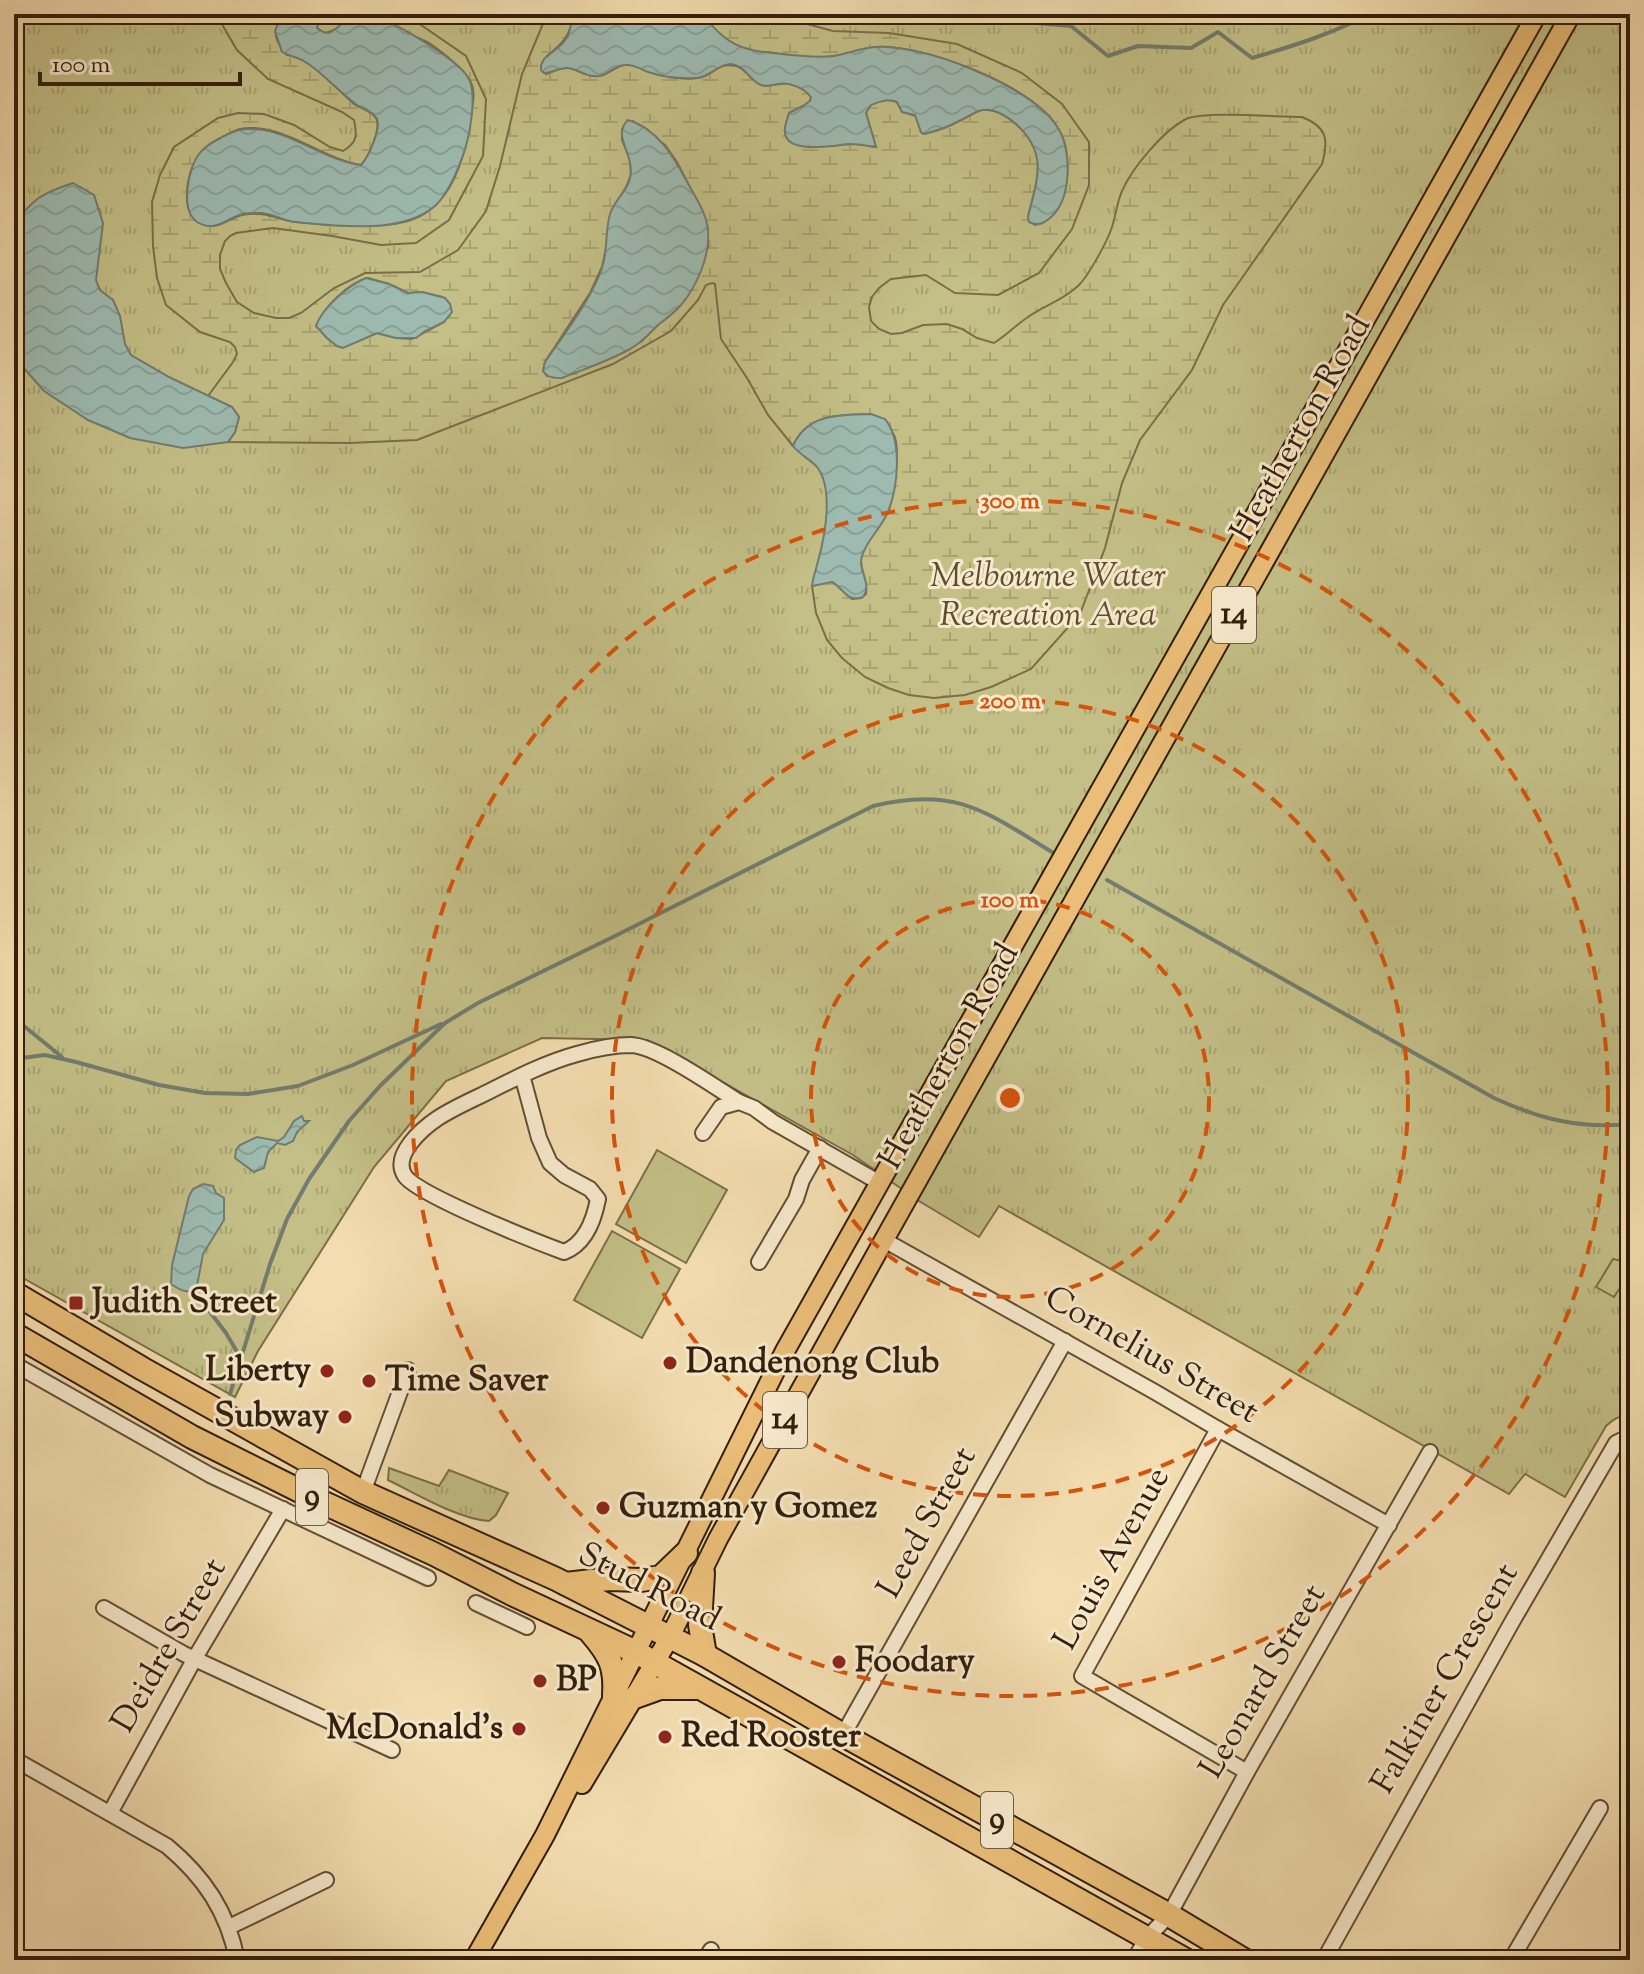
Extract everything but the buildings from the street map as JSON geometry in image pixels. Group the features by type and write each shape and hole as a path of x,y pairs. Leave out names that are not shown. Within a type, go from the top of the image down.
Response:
{"highway":[{"name":"Stud Road","path":"14,1293 363,1492 515,1559 705,1655 1244,1960"},
{"name":"Stud Road","path":"14,1334 192,1437 646,1657 1186,1960"},
{"path":"566,1584 609,1579 652,1580 661,1577 686,1553"},
{"path":"703,1573 700,1625 705,1655"},
{"path":"588,1630 604,1648 624,1696 660,1688 701,1688"}],"main road":[{"name":"Heatherton Road","path":"646,1657 649,1627 785,1351 1537,14"},
{"name":"Heatherton Road","path":"474,1960 545,1835 582,1784 646,1657 670,1637 718,1539 1571,14"},
{"path":"880,1183 908,1199"},
{"path":"857,1225 884,1240"}],"street":[{"path":"522,1075 539,1138 550,1163 564,1175 590,1189 598,1199 595,1216 587,1232 575,1248 564,1252 429,1193 406,1177 401,1166 403,1154 436,1119 522,1075 576,1054 608,1047 633,1045 653,1051 880,1183"},
{"path":"703,1133 721,1107 739,1102"},
{"path":"759,1262 796,1199 802,1180 820,1148"},
{"name":"Cornelius Street","path":"884,1240 1389,1525"},
{"name":"Leed Street","path":"843,1735 1065,1341"},
{"path":"14,1364 210,1475 428,1578"},
{"path":"363,1492 408,1370"},
{"name":"Louis Avenue","path":"1218,1429 1082,1676 1247,1772"},
{"name":"Falkiner Crescent","path":"1324,1960 1616,1443 1630,1436"},
{"name":"Leonard Street","path":"1134,1960 1147,1938 1169,1915 1430,1452"},
{"name":"Deidre Street","path":"110,1813 195,1658 283,1509"},
{"path":"502,1615 512,1594"},
{"path":"476,1603 527,1627"},
{"path":"104,1608 184,1654 392,1750"},
{"path":"14,1759 167,1846 182,1858 206,1887 229,1927 237,1960"},
{"path":"1511,1960 1600,1808"},
{"path":"229,1927 326,1880"}],"green space":[{"name":"Melbourne Water Recreation Area","path":"14,14 1630,14 1630,1415 1617,1418 1606,1426 1565,1497 1525,1474 1509,1494 999,1206 979,1237 919,1201 853,1155 647,1040 542,1038 446,1081 374,1167 258,1351 235,1397 14,1273"},
{"path":"216,14 282,14 276,36 287,55 314,68 354,104 372,113 377,129 361,165 331,156 271,130 240,129 228,134 197,158 188,182 190,213 193,218 210,226 256,214 323,224 370,226 399,223 425,214 454,180 468,135 473,98 472,85 465,74 429,43 384,20 362,16 325,33 317,28 325,14 405,14 466,56 486,99 483,156 449,220 416,243 381,245 273,228 236,233 225,241 220,255 220,269 237,302 254,313 276,318 289,318 301,313 334,288 365,273 420,272 458,250 486,211 522,74 547,14 574,14 565,38 547,56 546,74 567,68 599,76 619,67 633,65 661,75 692,79 722,66 736,66 761,85 797,86 811,97 810,101 789,113 785,130 794,144 876,147 866,113 870,105 883,100 897,102 902,112 916,116 924,134 982,110 1001,114 1023,131 1036,153 1037,176 1028,217 1035,225 1049,219 1065,193 1066,152 1062,136 1051,119 1033,102 1011,88 960,64 889,47 819,57 750,51 724,38 703,14 779,14 833,31 889,33 957,44 1022,73 1062,104 1089,142 1089,185 1072,229 1039,273 998,295 955,293 926,275 891,279 879,288 869,307 871,321 891,334 923,325 947,324 994,343 1028,317 1067,295 1093,266 1112,227 1120,195 1133,172 1158,141 1186,119 1225,115 1302,117 1321,130 1325,148 1322,164 1223,305 1192,370 1140,440 1122,483 1105,548 1080,614 1031,669 965,695 934,698 909,695 865,677 842,658 827,640 816,613 812,586 832,581 852,599 866,594 861,558 886,515 892,498 897,463 894,435 871,414 837,416 807,427 793,446 768,415 721,339 715,284 706,285 698,300 671,331 613,364 417,440 228,442 239,417 232,407 208,396 237,354 230,342 200,332 166,305 157,278 153,246 152,202 160,175 174,147 218,118 238,113 264,114 294,125 330,147 343,151 354,141 356,134 354,120 268,79 237,50","holes":["633,121 665,145 677,162 703,213 708,229 708,248 657,326 641,342 547,376 543,371 545,362 590,293 602,267 610,216 631,174 622,129","368,278 408,293 422,292 442,297 450,304 444,322 412,339 377,333 344,347 337,346 316,326 324,311 338,297"]},
{"path":"657,1150 727,1190 686,1263 616,1224"},
{"path":"612,1231 680,1269 642,1338 574,1300"},
{"path":"1613,1259 1630,1263 1630,1289 1620,1288 1614,1297 1596,1287"},
{"path":"389,1468 439,1486 449,1470 508,1493 496,1515 489,1521 477,1519 438,1505 388,1480"}],"water":[{"path":"282,14 325,14 317,28 326,33 355,17 379,18 437,50 467,76 471,83 473,104 467,140 454,177 436,205 406,221 368,226 295,222 260,213 242,214 209,226 197,222 192,216 187,199 195,160 221,138 246,129 262,130 361,165 376,137 377,119 311,66 282,52 275,31"},
{"path":"451,14 509,14 494,22 480,24"},
{"path":"574,14 703,14 722,35 752,50 823,57 887,47 917,51 960,64 1018,92 1053,121 1066,149 1068,174 1062,199 1047,220 1037,224 1029,222 1037,179 1037,157 1026,135 1016,124 991,110 979,111 924,134 915,115 902,112 897,102 883,101 871,105 866,113 876,147 850,144 802,146 787,139 785,127 789,113 810,101 811,97 792,85 761,85 736,65 726,65 697,78 660,75 628,65 598,76 568,68 544,73 541,65 544,59 568,36"},
{"path":"628,120 647,129 663,144 696,198 708,231 705,260 681,305 638,344 562,378 551,377 543,371 545,362 597,280 604,261 610,214 629,182 630,163 622,133"},
{"path":"73,183 94,195 103,223 96,280 100,290 113,300 131,355 232,407 239,417 228,442 183,448 130,438 88,420 44,391 14,357 14,226 39,198"},
{"path":"366,278 408,293 422,292 445,298 452,312 444,322 416,338 396,338 377,333 343,348 337,346 316,326 337,298"},
{"path":"871,414 885,419 891,428 896,452 896,479 887,514 862,556 866,592 863,597 853,598 832,582 812,586 821,551 827,500 817,467 793,446 799,435 816,422 836,416"},
{"path":"302,1116 304,1121 309,1121 297,1132 293,1141 285,1145 277,1143 268,1152 264,1168 254,1172 235,1158 240,1145 257,1137 278,1141"},
{"path":"203,1184 213,1186 216,1193 224,1198 224,1220 203,1254 196,1291 186,1291 171,1284 172,1265 189,1196 193,1189"}],"waterway":[{"path":"1017,14 1024,22 1071,26 1108,56 1138,46 1191,48 1218,32 1252,58 1327,34 1369,14"},
{"path":"230,1394 270,1264 287,1219 309,1179 349,1121 445,1023 478,1003 873,806 926,799 968,806 988,814 1052,852"},
{"path":"1107,880 1494,1098 1560,1121 1594,1125 1630,1124"},
{"path":"14,1018 62,1057"},
{"path":"14,1059 45,1055 159,1085 205,1093 248,1094 298,1086 353,1065 441,1024"},
{"path":"194,1291 240,1357"}],"place":[{"name":"Judith Street","path":"76,1303"},
{"name":"Dandenong Club","path":"670,1363"},
{"name":"Liberty","path":"327,1371"},
{"name":"Time Saver","path":"369,1381"},
{"name":"Subway","path":"345,1417"},
{"name":"Guzman y Gomez","path":"603,1508"},
{"name":"Foodary","path":"839,1662"},
{"name":"BP","path":"540,1681"},
{"name":"McDonald's","path":"519,1729"},
{"name":"Red Rooster","path":"665,1737"}]}
